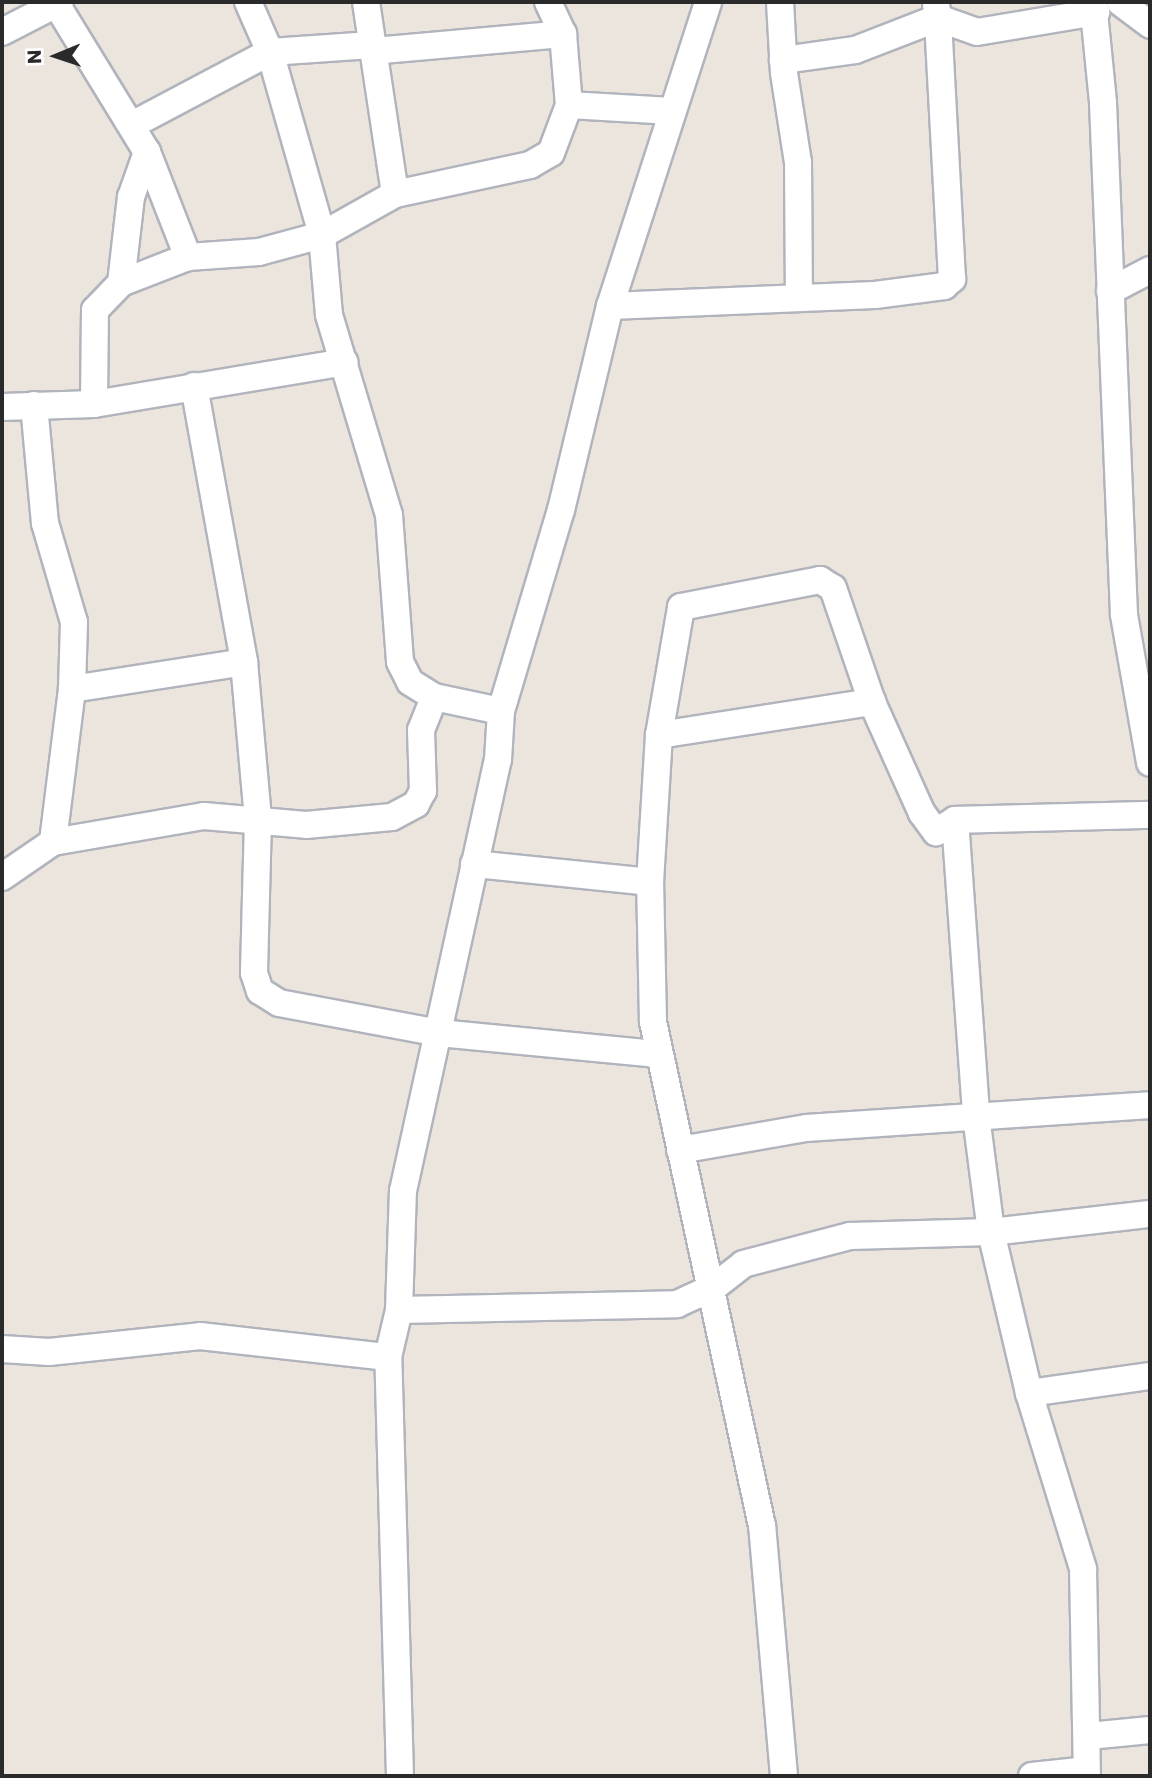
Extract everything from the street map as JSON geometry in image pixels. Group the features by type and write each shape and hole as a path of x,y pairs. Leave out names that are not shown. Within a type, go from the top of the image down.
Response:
{"street":[{"path":"2,32 57,2 147,152 188,257"},
{"path":"248,2 270,52 322,235 326,298 389,515 400,662 410,682 434,697 500,711"},
{"path":"366,2 395,194"},
{"path":"94,404 94,310 121,283 188,257 259,252 322,235 395,194 530,164 551,153 569,105 563,34 548,2"},
{"path":"400,1776 388,1357 399,1310 397,1245 403,1191 498,760 500,711 561,510 610,306 708,2"},
{"path":"780,2 783,60 798,162 799,298"},
{"path":"1120,2 1150,25"},
{"path":"937,10 976,33 1094,7 1124,614 1142,652 1150,764"},
{"path":"610,306 930,289 951,279 937,10"},
{"path":"783,60 855,50 937,10"},
{"path":"132,125 270,52 372,48 563,34"},
{"path":"569,105 672,111"},
{"path":"121,283 131,197 147,152"},
{"path":"1110,291 1150,270"},
{"path":"2,407 94,404 344,362"},
{"path":"194,386 244,662 258,819 254,973 260,991 279,1003 439,1033 659,1054"},
{"path":"2,877 45,848 72,689 74,622 45,523 34,405"},
{"path":"784,1776 764,1534 714,1287 659,1054 650,882 659,735 681,607 820,580 834,588 872,702 928,824 936,832 955,821 1150,814"},
{"path":"72,689 244,662"},
{"path":"2,850 45,848 204,816 326,825 406,811 423,791 421,730 434,697"},
{"path":"659,735 872,702"},
{"path":"955,821 976,1116 991,1232 1029,1393 1083,1569 1089,1736 1086,1773 1032,1776"},
{"path":"474,864 650,882"},
{"path":"680,1150 806,1128 1150,1105"},
{"path":"399,1310 669,1305 714,1287 743,1264 850,1236 991,1232 1150,1214"},
{"path":"2,1349 49,1352 200,1336 388,1357"},
{"path":"1029,1393 1150,1376"},
{"path":"1089,1736 1150,1730"}]}
